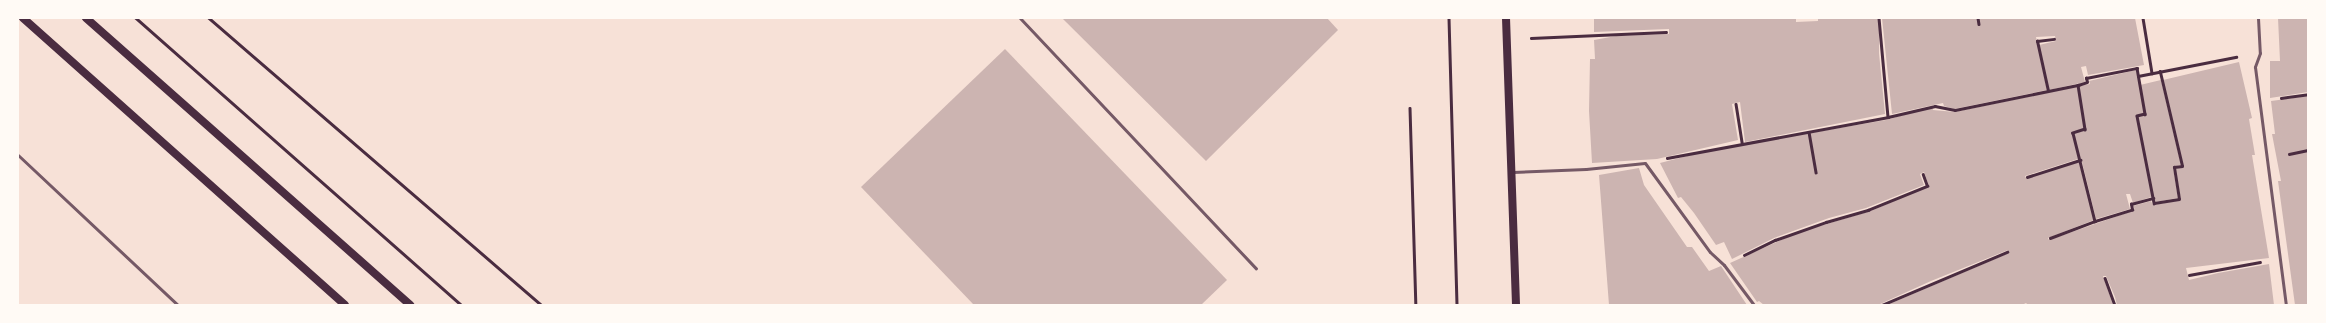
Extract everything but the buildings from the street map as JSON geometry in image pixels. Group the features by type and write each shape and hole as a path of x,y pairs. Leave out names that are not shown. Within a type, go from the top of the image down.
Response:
{"main road":[{"path":"23,18 345,305"},
{"path":"86,18 410,305"},
{"path":"1506,18 1516,305"}],"lane":[{"path":"1020,18 1256,268"},
{"path":"2258,18 2260,53 2255,67 2286,305"},
{"path":"18,155 178,305"},
{"path":"1512,172 1586,169 1645,163 1710,252 1724,265 1754,305"}],"path":[{"path":"136,18 462,305"},
{"path":"209,18 540,305"},
{"path":"1449,18 1457,305"},
{"path":"1879,18 1888,117"},
{"path":"1978,18 1979,24"},
{"path":"2143,18 2152,73"},
{"path":"1507,39 1666,32"},
{"path":"2048,91 2037,41 2054,38"},
{"path":"2138,76 2260,53"},
{"path":"1645,163 1888,117 1935,106 1955,110 2078,85 2087,82 2086,78 2137,68 2145,114 2137,116 2154,203 2179,199 2174,167 2182,166 2160,72"},
{"path":"2078,85 2085,129 2073,133 2095,221"},
{"path":"2259,101 2308,94"},
{"path":"1736,104 1742,144"},
{"path":"1410,108 1416,305"},
{"path":"1809,132 1816,172"},
{"path":"2027,177 2080,160"},
{"path":"1724,265 1775,240 1826,222 1868,210 1927,186 1923,175"},
{"path":"2050,238 2095,221 2132,210 2131,204 2153,198"},
{"path":"1882,305 2007,252"},
{"path":"2189,275 2280,259"},
{"path":"2105,278 2115,305"}]}
